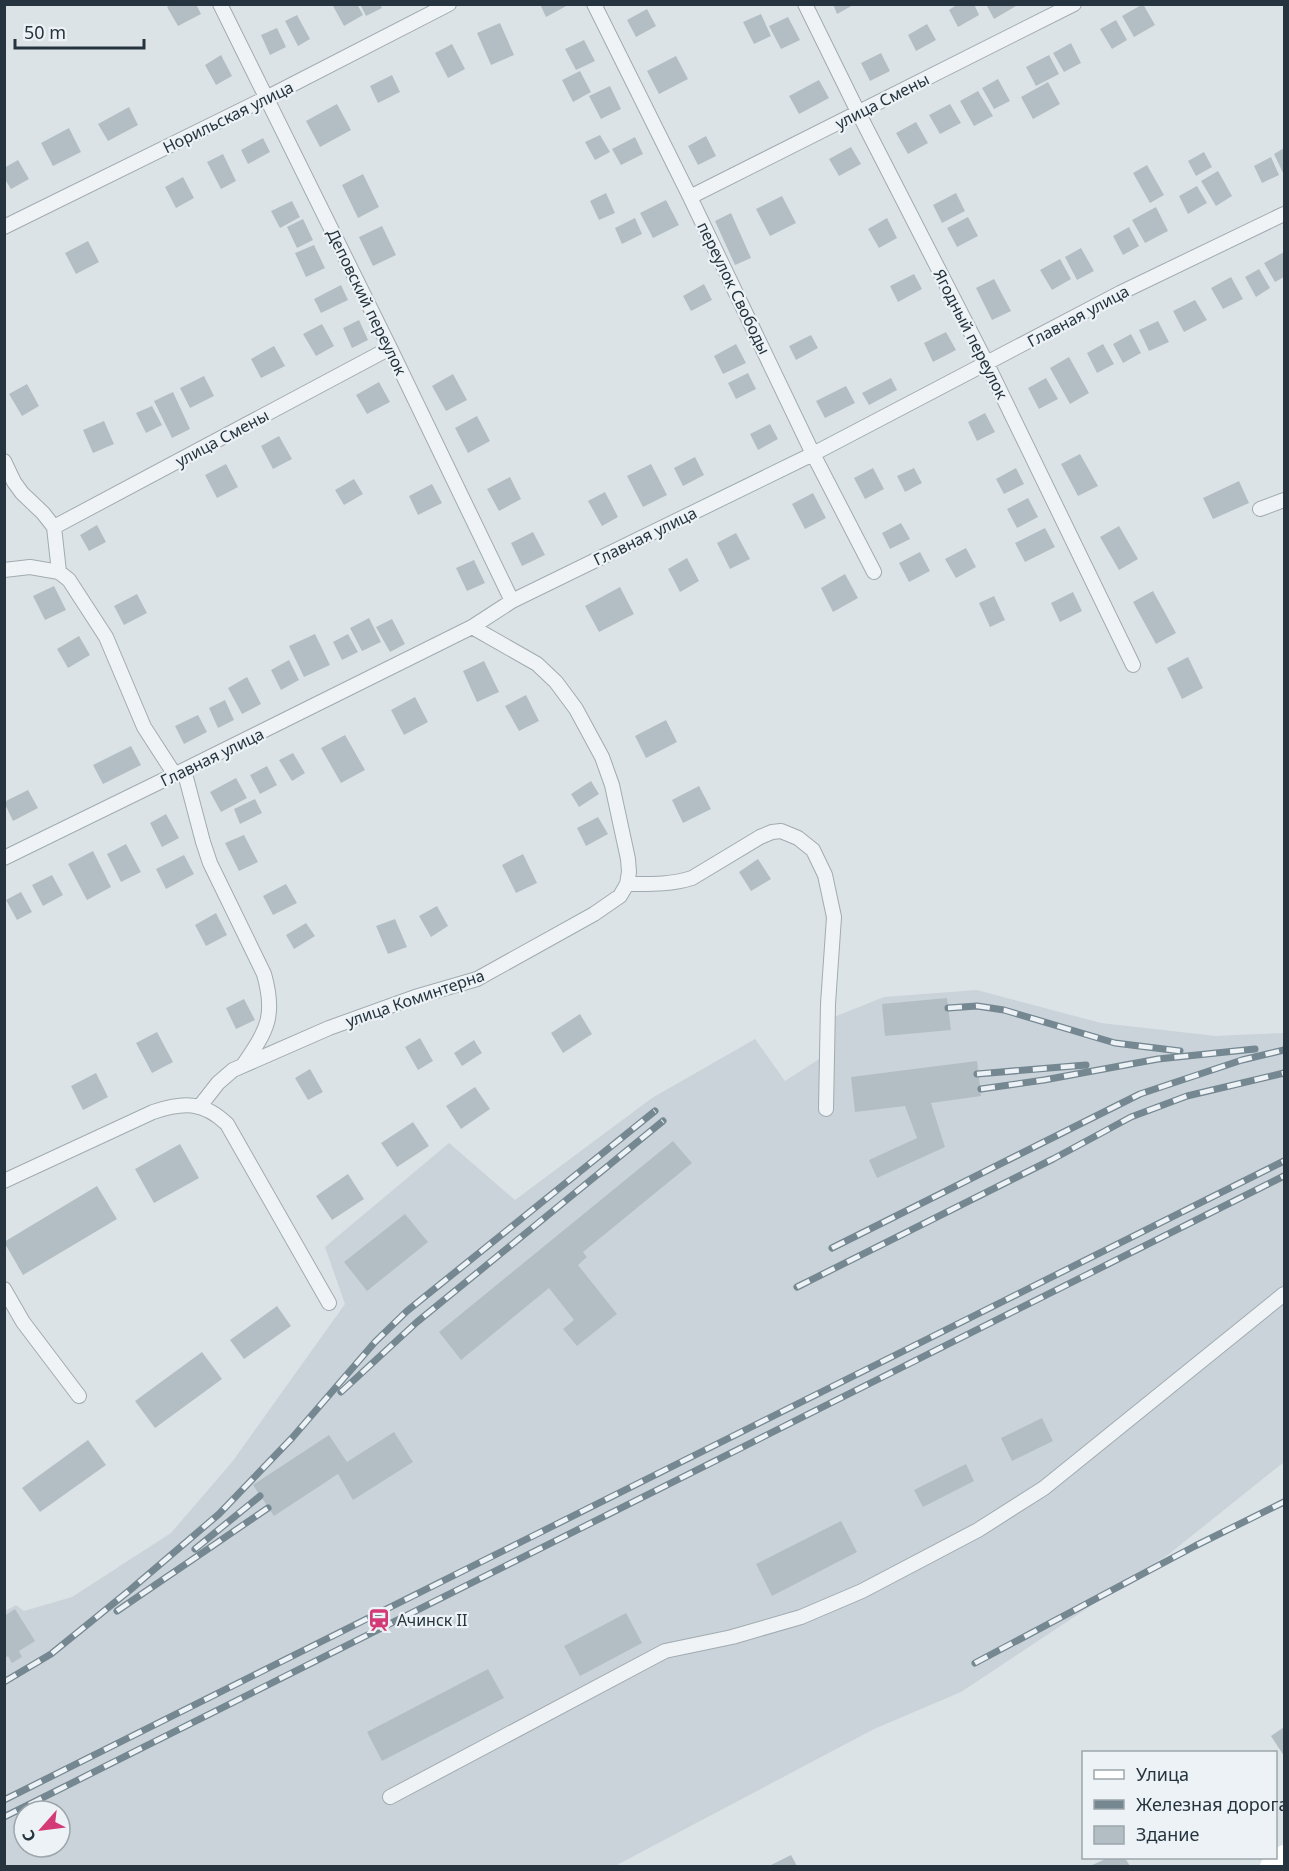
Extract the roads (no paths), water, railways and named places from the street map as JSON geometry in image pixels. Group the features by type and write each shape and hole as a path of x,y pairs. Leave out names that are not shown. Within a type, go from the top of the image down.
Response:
{"main road":[{"path":"1269,1866 1284,1855"}],"street":[{"name":"Деповский переулок","path":"220,4 512,601"},
{"name":"Норильская улица","path":"4,227 266,99 449,4"},
{"name":"переулок Свободы","path":"594,4 690,197 813,454 874,572"},
{"name":"Ягодный переулок","path":"806,4 859,114 987,364 1133,665"},
{"name":"улица Смены","path":"690,197 1074,4"},
{"name":"Главная улица","path":"4,858 472,627 512,601 813,454 1120,293 1284,214"},
{"name":"улица Смены","path":"54,527 390,348"},
{"path":"4,461 22,494 43,513 54,527 59,572"},
{"path":"1260,509 1284,500"},
{"path":"4,570 30,567 59,572 69,580 106,637 144,727 180,773 210,862 264,974 268,990 268,1020 264,1034 244,1065"},
{"path":"472,627 537,664 556,682 576,709 602,757 612,785 628,860 627,884 668,884 692,878 772,832 782,831 798,838 813,849 825,875 834,917 828,1005 826,1109"},
{"name":"улица Коминтерна","path":"200,1106 223,1077 244,1065 329,1028 416,997 477,979 594,914 620,896 627,884"},
{"path":"4,1181 153,1112 168,1107 200,1106 215,1113 227,1124 329,1303"},
{"path":"4,1289 23,1322 79,1396"},
{"path":"390,1797 665,1651 732,1637 801,1617 862,1591 978,1530 1044,1488 1284,1294"}],"railway":[{"path":"948,1008 977,1006 1004,1010 1115,1043 1180,1051"},
{"path":"981,1089 1158,1059 1255,1049"},
{"path":"832,1248 1140,1094 1242,1060 1284,1050"},
{"path":"977,1074 1086,1065"},
{"path":"797,1287 1053,1159 1131,1117 1187,1096 1284,1073"},
{"path":"4,1682 51,1654 219,1514 292,1438 375,1342 407,1311 655,1111"},
{"path":"341,1392 417,1322 663,1121"},
{"path":"4,1800 1284,1161"},
{"path":"4,1817 1284,1176"},
{"path":"195,1549 260,1496"},
{"path":"975,1663 1195,1546 1284,1502"},
{"path":"117,1611 268,1508"}],"place":[{"name":"Ачинск II","path":"379,1620"}]}
